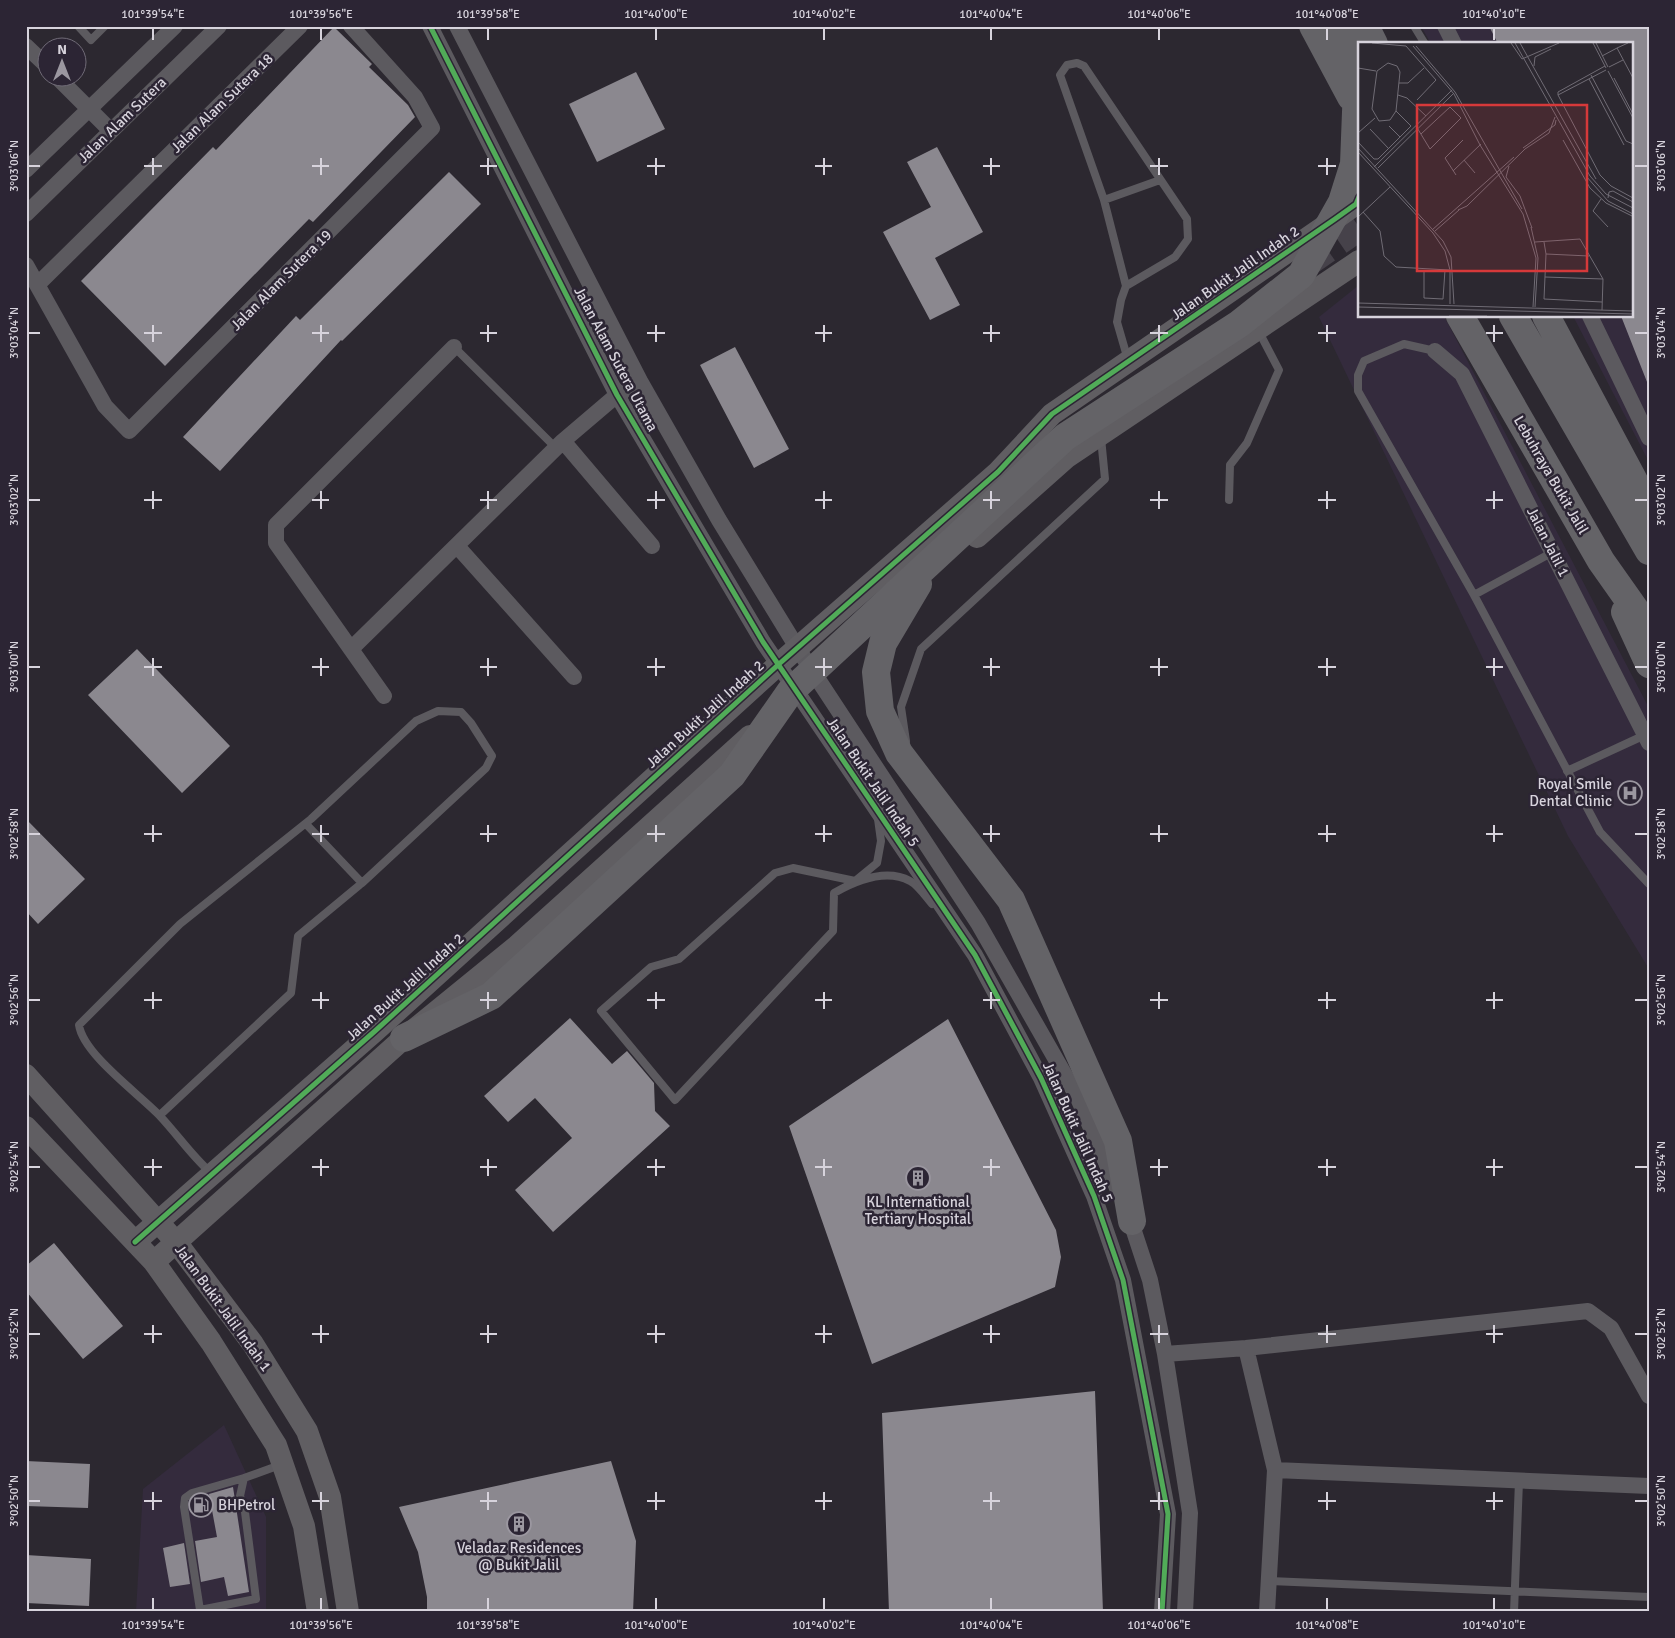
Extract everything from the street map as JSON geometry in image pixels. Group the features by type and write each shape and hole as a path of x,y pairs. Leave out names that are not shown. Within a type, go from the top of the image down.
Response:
{"highway":[{"path":"1313,26 1358,109"},
{"path":"404,1038 491,996 732,775 790,692 934,556 1065,438 1239,324 1300,275 1342,202 1354,164 1357,86 1344,26"},
{"path":"1365,26 1373,42"},
{"name":"Lebuhraya Bukit Jalil","path":"1461,318 1601,561 1649,629"},
{"path":"1514,318 1649,551"},
{"path":"1547,318 1649,509"},
{"path":"934,556 883,643 876,672 880,711 899,753 1011,900 1118,1141 1132,1220"},
{"path":"1601,561 1649,664"}],"street":[{"name":"Jalan Alam Sutera","path":"26,170 175,26"},
{"name":"Jalan Alam Sutera","path":"26,214 219,26"},
{"name":"Jalan Alam Sutera 18","path":"37,285 300,26"},
{"name":"Jalan Alam Sutera 19","path":"37,285 105,406 129,431 432,128 415,97 350,26"},
{"name":"Jalan Alam Sutera Utama","path":"430,26 617,396 745,612 798,693"},
{"name":"Jalan Alam Sutera Utama","path":"457,26 640,381 676,441 719,520 798,649 818,677"},
{"path":"1445,26 1453,42"},
{"path":"26,46 38,57"},
{"path":"68,88 111,131"},
{"name":"Jalan Bukit Jalil Indah 2","path":"135,1242 375,1031 779,664 998,472 1052,414 1335,220 1356,204 1358,200"},
{"path":"154,1262 404,1038 517,946 798,693 1067,457 1358,263"},
{"path":"26,265 37,285"},
{"path":"1591,318 1649,438"},
{"path":"384,696 276,543 276,524 454,347"},
{"name":"Jalan Jalil 1","path":"1436,351 1462,374 1647,739"},
{"path":"351,650 560,445 617,396 640,381"},
{"path":"651,452 676,441"},
{"path":"560,445 652,546"},
{"path":"458,546 574,677"},
{"name":"Jalan Bukit Jalil Indah 5","path":"818,677 978,923 1078,1098 1132,1220 1150,1280 1165,1354 1190,1513 1185,1612"},
{"name":"Jalan Bukit Jalil Indah 5","path":"798,693 974,954 1041,1078 1094,1196 1123,1280 1168,1514 1162,1612"},
{"name":"Jalan Bukit Jalil Indah 1","path":"26,1075 176,1242 253,1344 307,1431 330,1497 348,1612"},
{"name":"Jalan Bukit Jalil Indah 1","path":"26,1127 154,1262 211,1342 276,1445 304,1526 318,1612"},
{"path":"1165,1354 1246,1348 1588,1311 1612,1328 1649,1396"},
{"path":"1246,1348 1275,1470 1267,1612"},
{"path":"1275,1470 1649,1486"}],"lane":[{"path":"78,26 91,40 105,26"},
{"path":"1414,26 1423,42"},
{"path":"1126,286 1175,257 1188,239 1187,219 1084,66 1077,63 1067,65 1060,75 1104,200 1126,286 1117,322 1129,362"},
{"path":"1104,200 1160,180"},
{"path":"1229,500 1230,465 1247,443 1279,370 1256,329"},
{"path":"1436,351 1404,344 1364,361 1358,375 1358,391 1474,594 1600,832 1649,884"},
{"path":"454,347 560,445"},
{"path":"907,745 901,707 921,650 1105,479 1101,434"},
{"path":"1474,594 1553,552"},
{"path":"160,1116 291,993 298,936 362,883 486,768 492,756 471,723 461,712 438,711 416,721 306,824 180,924 79,1025 80,1034 90,1046 126,1086 160,1116 193,1157 212,1174"},
{"path":"1567,771 1647,739"},
{"path":"876,809 881,841 877,863 855,881 834,893 833,931 675,1100 602,1011 651,967 679,959 775,873 793,868 855,881 885,876 910,881 960,932"},
{"path":"954,810 1006,882"},
{"path":"306,824 362,883"},
{"path":"244,1478 240,1496 245,1512 256,1599 200,1611 184,1507 185,1498 192,1493 284,1464"},
{"path":"1514,1612 1519,1481"},
{"path":"1268,1581 1649,1597"}],"shaded area":[{"path":"1421,26 1649,26 1649,462 1574,318 1632,318 1632,42 1430,42"},
{"path":"1358,286 1358,318 1445,318 1649,708 1649,969 1568,836 1319,317"},
{"path":"224,1425 266,1517 266,1612 136,1612 143,1489"}],"building":[{"path":"1489,26 1649,26 1649,387 1622,318 1632,318 1632,42 1497,42"},
{"path":"334,27 372,64 369,67 408,105 415,117 313,222 309,219 165,366 81,281 213,147 216,150"},
{"path":"636,72 665,129 597,162 569,104"},
{"path":"937,147 983,232 935,258 960,305 930,320 883,232 931,207 907,162"},
{"path":"449,172 481,204 341,340 220,471 183,437 296,316 300,320"},
{"path":"735,347 789,449 754,468 700,365"},
{"path":"137,649 230,746 182,793 88,695"},
{"path":"26,819 85,879 38,924 26,911"},
{"path":"570,1018 612,1064 627,1051 654,1083 655,1111 670,1126 553,1232 515,1190 572,1138 535,1098 508,1122 484,1096"},
{"name":"KL International Tertiary Hospital","path":"948,1019 1056,1230 1061,1257 1055,1287 872,1364 789,1126"},
{"path":"54,1243 123,1326 83,1359 26,1291 26,1266"},
{"path":"1095,1391 1103,1612 889,1612 882,1413"},
{"path":"26,1461 90,1464 88,1508 26,1506"},
{"name":"Veladaz Residences @ Bukit Jalil","path":"611,1461 636,1541 633,1612 427,1612 427,1597 418,1552 399,1507"},
{"path":"233,1487 249,1592 228,1596 224,1577 201,1582 195,1541 217,1537 209,1494"},
{"path":"184,1543 190,1584 170,1587 163,1548"},
{"path":"26,1555 91,1559 89,1606 26,1603"}],"tunnel":[{"path":"1304,265 1358,228"}],"cycle path":[{"path":"430,26 617,395 763,642 975,955 1041,1078 1094,1196 1123,1280 1168,1514 1162,1612"},
{"path":"135,1242 375,1031 779,664 998,472 1052,414 1335,219 1356,204 1358,199"}],"place":[{"name":"Royal Smile Dental Clinic","path":"1630,793"},
{"name":"KL International Tertiary Hospital","path":"918,1178"},
{"name":"BHPetrol","path":"201,1505"},
{"name":"Veladaz Residences @ Bukit Jalil","path":"519,1524"}]}
